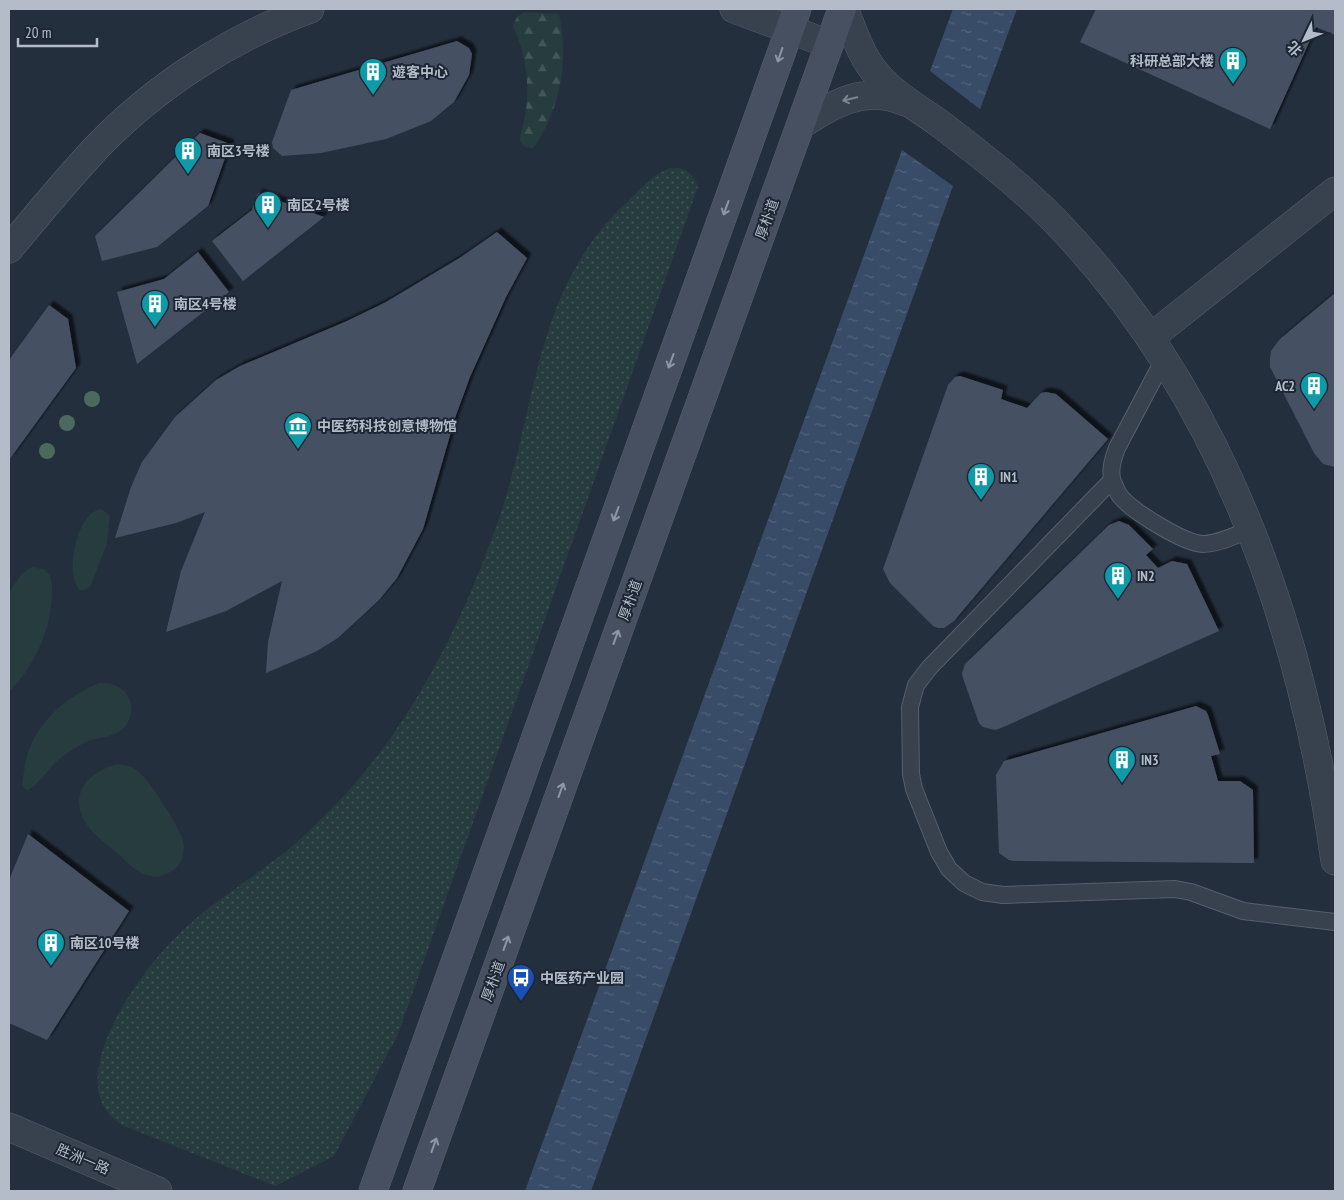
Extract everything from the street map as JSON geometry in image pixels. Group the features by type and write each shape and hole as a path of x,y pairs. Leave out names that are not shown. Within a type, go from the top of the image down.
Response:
{"main road":[{"name":"厚朴道","path":"417,1191 843,9"},
{"path":"373,1191 793,19"}],"street":[{"path":"9,249 99,145 135,112 173,82 213,55 256,32 310,9"},
{"path":"734,9 793,19 829,44"},
{"path":"843,9 870,66 884,82 913,106 1000,170 1055,221 1106,277 1157,348 1190,401 1220,460 1251,529 1279,607 1316,745 1335,861"},
{"path":"801,125 830,105 868,95 889,96 913,106"},
{"path":"1157,348 1335,191"},
{"name":"胜洲一路","path":"9,1126 158,1191"}],"lane":[{"path":"1157,348 1112,463 1112,480 1119,495 1131,506 1192,543 1205,544 1217,542 1251,529"},
{"path":"1112,480 930,666 916,685 910,707 911,774 914,789 939,852 949,869 964,883 982,892 1003,895 1175,889 1191,892 1243,912 1335,922"}],"green space":[{"path":"524,12 559,14 562,32 563,66 557,98 545,130 533,148 525,147 520,141 526,110 527,77 521,46 513,26 517,17"},
{"path":"670,168 688,172 694,178 698,187 398,1034 334,1156 275,1186 122,1125 104,1107 98,1083 101,1056 111,1028 126,1000 162,952 177,936 221,899 297,842 333,807 367,769 404,718 436,665 450,637 475,581 497,524 510,481 541,355 554,314 571,276 594,239 625,204 640,188"},
{"path":"102,509 110,516 107,544 90,587 80,590 75,583 73,572 75,545 85,521 93,512"},
{"path":"33,567 45,570 51,578 51,609 40,647 34,659 9,692 9,593 22,574"},
{"path":"99,683 115,685 128,696 131,712 128,722 117,733 91,740 70,751 58,760 33,787 26,790 22,782 27,757 32,742 40,729 49,717 72,697"},
{"path":"117,764 133,768 141,773 164,804 178,828 184,845 183,852 178,866 167,874 153,877 136,869 97,836 82,816 79,797 86,782 100,771"}],"water":[{"path":"953,9 1017,9 980,109 930,71"},
{"path":"902,150 953,186 591,1191 525,1191"}],"building":[{"name":"科研总部大楼","path":"1096,9 1335,9 1335,35 1316,27 1270,129 1080,42"},
{"name":"遊客中心","path":"457,41 469,48 472,54 469,75 454,102 431,121 386,139 321,153 282,156 273,148 272,142 291,90"},
{"name":"南区3号楼","path":"200,133 230,144 208,206 157,247 102,261 95,236"},
{"name":"南区2号楼","path":"258,193 324,217 243,281 212,241 252,210"},
{"name":"中医药科技创意博物馆","path":"497,232 527,258 506,297 470,377 455,418 423,529 397,578 379,600 338,638 315,652 266,673 268,642 282,581 226,611 166,632 181,571 205,512 176,523 115,538 131,487 142,462 175,417 216,380 240,366 347,321 386,302 461,257"},
{"name":"南区4号楼","path":"198,252 229,292 137,364 117,292 164,279"},
{"name":"AC2","path":"1335,293 1335,467 1323,464 1314,453 1270,367 1270,359 1271,351 1280,339"},
{"path":"49,305 68,319 76,368 9,460 9,360"},
{"name":"IN1","path":"960,376 1003,390 1001,399 1027,408 1041,393 1056,394 1108,439 954,621 944,628 938,628 933,626 890,583 883,569 948,385 955,377"},
{"name":"IN2","path":"1119,521 1129,525 1153,549 1146,555 1158,568 1172,561 1187,564 1219,631 1001,728 995,730 983,727 979,723 963,678 962,673 965,664 1109,525"},
{"name":"IN3","path":"1196,706 1206,711 1208,715 1220,754 1211,756 1218,781 1240,781 1253,790 1254,863 1014,861 999,853 996,775 1004,761"},
{"name":"南区10号楼","path":"28,834 129,911 47,1040 9,1023 9,880"}],"place":[{"name":"科研总部大楼","path":"1233,85"},
{"name":"遊客中心","path":"373,96"},
{"name":"南区3号楼","path":"188,175"},
{"name":"南区2号楼","path":"268,229"},
{"name":"南区4号楼","path":"155,328"},
{"name":"AC2","path":"1314,410"},
{"name":"中医药科技创意博物馆","path":"298,450"},
{"name":"IN1","path":"981,501"},
{"name":"IN2","path":"1118,600"},
{"name":"IN3","path":"1122,784"},
{"name":"南区10号楼","path":"51,967"},
{"name":"中医药产业园","path":"521,1002"}]}
